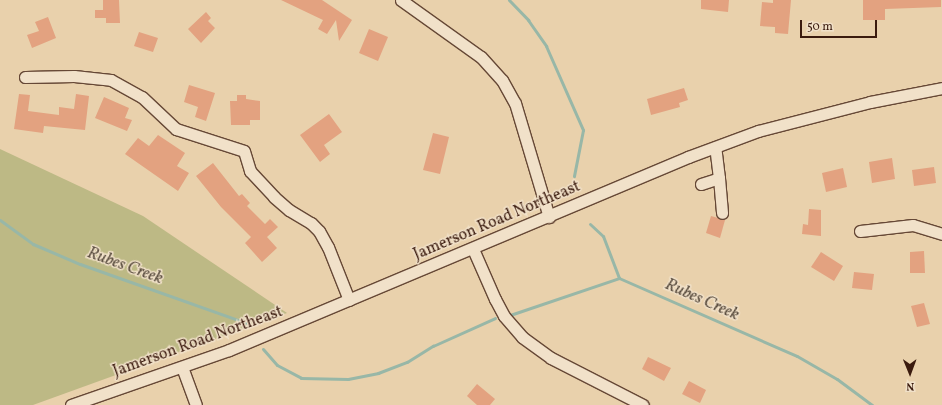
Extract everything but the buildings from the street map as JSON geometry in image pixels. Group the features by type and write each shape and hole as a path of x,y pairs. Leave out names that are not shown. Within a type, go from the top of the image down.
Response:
{"street":[{"path":"401,0 481,56 502,80 515,103 549,217"},
{"path":"25,78 74,76 111,80 142,97 176,129 244,151 250,171 274,197 289,210 312,223 319,231 328,247 349,300"},
{"name":"Jamerson Road Northeast","path":"72,405 229,350 716,147 814,115 942,88"},
{"path":"716,147 722,212"},
{"path":"701,184 719,178"},
{"path":"860,232 913,225 942,234"},
{"path":"473,249 494,299 504,316 522,337 551,358 643,405"},
{"path":"182,366 196,405"}],"shaded area":[{"path":"0,149 143,216 287,313 33,405 0,405"}],"waterway":[{"path":"509,0 528,20 546,46 583,130 574,176"},
{"name":"Rubes Creek","path":"0,220 33,244 80,264 247,323"},
{"path":"590,224 603,236 619,278"},
{"name":"Rubes Creek","path":"510,315 619,278 797,356 837,379 872,405"},
{"name":"Rubes Creek","path":"263,349 277,365 301,378 348,379 378,373 407,362 433,346 495,318"}]}
